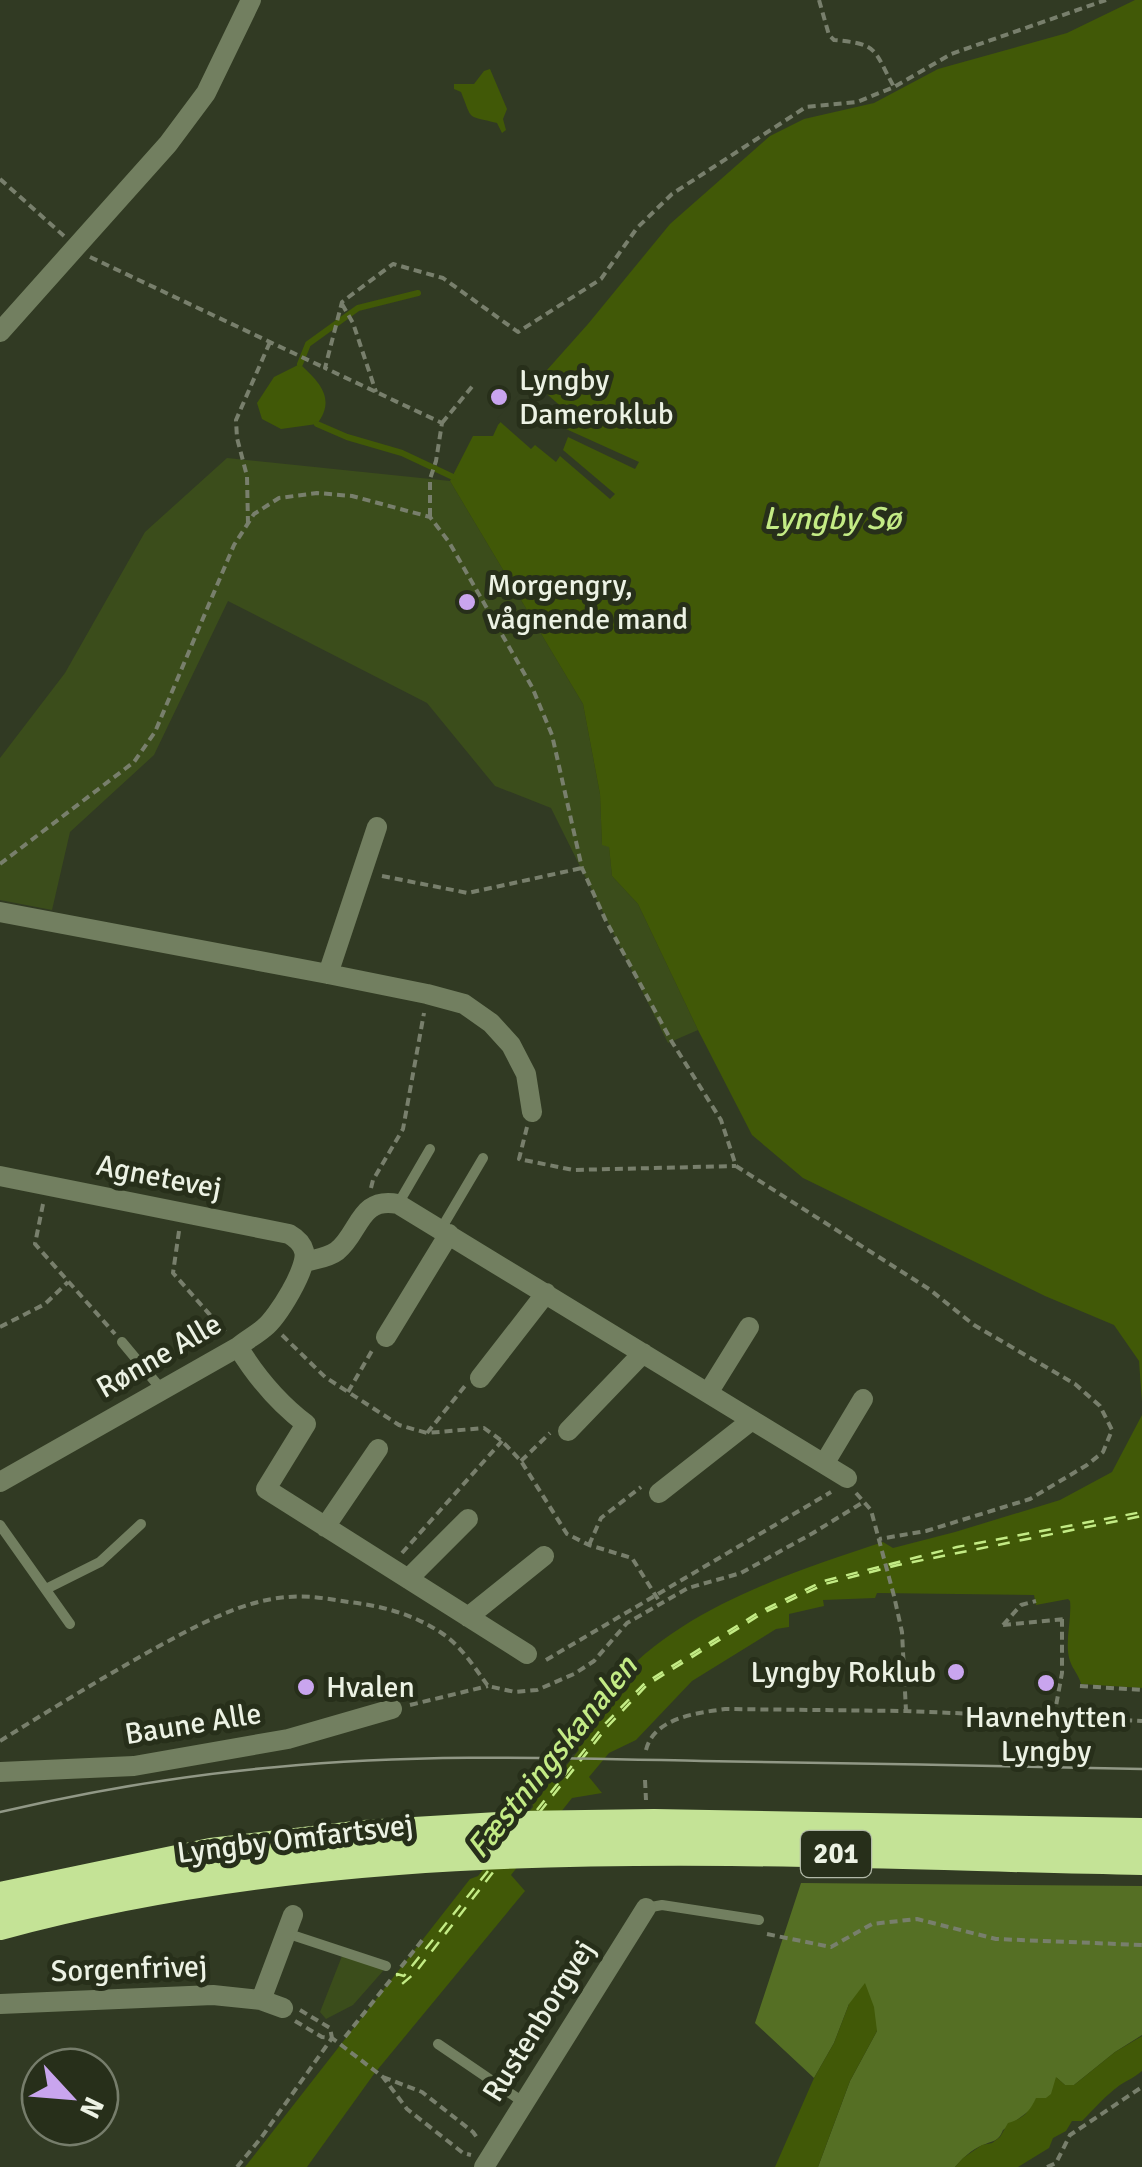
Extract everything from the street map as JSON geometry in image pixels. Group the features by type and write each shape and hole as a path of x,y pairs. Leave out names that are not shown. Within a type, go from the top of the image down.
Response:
{"highway":[{"name":"Lyngby Omfartsvej","path":"0,1897 211,1853 364,1835 516,1826 752,1825 1142,1833"},
{"name":"Lyngby Omfartsvej","path":"0,1925 47,1912 209,1881 352,1864 493,1854 639,1851 1142,1860"}],"street":[{"path":"0,332 168,144 206,92 251,0"},
{"path":"328,974 377,827"},
{"path":"0,912 464,1004 491,1022 511,1045 526,1074 532,1112"},
{"name":"Agnetevej","path":"0,1176 289,1234 304,1254"},
{"path":"304,1254 329,1255 340,1248 368,1208 387,1202 398,1204 846,1481"},
{"path":"386,1338 445,1232"},
{"name":"Rønne Alle","path":"0,1482 238,1347 269,1323 304,1254"},
{"path":"480,1378 546,1294"},
{"path":"708,1393 749,1327"},
{"path":"238,1347 256,1377 306,1424 266,1489 527,1654"},
{"path":"568,1432 642,1353"},
{"path":"824,1464 863,1398"},
{"path":"660,1493 752,1420"},
{"path":"326,1527 378,1450"},
{"path":"408,1579 468,1519"},
{"path":"468,1617 544,1556"},
{"name":"Baune Alle","path":"0,1772 134,1766 288,1739 392,1710"},
{"name":"Rustenborgvej","path":"486,2163 646,1908"},
{"path":"260,2000 289,1924"},
{"name":"Sorgenfrivej","path":"0,2004 214,1995 260,2000 283,2008"}],"lane":[{"path":"398,1204 430,1149"},
{"path":"445,1232 483,1158"},
{"path":"122,1342 162,1390"},
{"path":"46,1589 100,1562 141,1524"},
{"path":"0,1525 70,1624"},
{"path":"646,1908 662,1905 758,1926"},
{"path":"289,1924 386,1966"},
{"path":"438,2044 523,2102"}],"path":[{"path":"819,0 829,35 834,40 864,43 872,48 894,87"},
{"path":"325,368 342,303 393,264 443,278 518,332 601,279 637,228 672,194 806,106 857,102 894,87 951,54 1106,0"},
{"path":"0,179 90,257 442,422"},
{"path":"342,303 353,323 376,392"},
{"path":"248,524 247,476 236,420 270,342"},
{"path":"430,517 430,479 442,422 475,383"},
{"path":"0,864 134,762 155,732 234,545 254,514 279,498 316,493 352,496 430,517 449,542 532,687 552,735 582,868 606,921 672,1042 721,1120 736,1166"},
{"path":"362,872 468,893 582,868"},
{"path":"368,1208 372,1180 403,1129 427,994"},
{"path":"532,1112 519,1159 574,1170 736,1166 929,1289 974,1325 1075,1384 1100,1406 1112,1430 1103,1452 1030,1499 926,1531 878,1537"},
{"path":"47,1185 35,1244 122,1342"},
{"path":"182,1212 173,1273 238,1347"},
{"path":"0,1327 44,1304 68,1282"},
{"path":"269,1323 325,1377 399,1426 427,1433 484,1428 521,1461 566,1534 632,1558 660,1604"},
{"path":"348,1392 374,1347 386,1338"},
{"path":"427,1433 464,1387 480,1378"},
{"path":"521,1461 556,1427 568,1432"},
{"path":"389,1567 502,1441"},
{"path":"527,1654 546,1660 846,1481 871,1510 894,1596 902,1632 906,1711"},
{"path":"589,1545 601,1518 640,1487 660,1493"},
{"path":"392,1710 488,1686 516,1692 537,1690 574,1674 594,1661 628,1622 688,1588 742,1573 865,1501"},
{"path":"0,1741 192,1628 238,1609 285,1597 376,1605 398,1611 445,1634 488,1686"},
{"path":"1036,1600 1021,1605 1004,1625 1064,1619 1062,1673 1054,1717"},
{"path":"1080,1686 1142,1690"},
{"path":"646,1750 656,1729 725,1709 906,1711 1142,1721"},
{"path":"645,1780 646,1805"},
{"path":"758,1926 831,1947 872,1924 917,1919 996,1938 1142,1945"},
{"path":"345,2037 424,1938"},
{"path":"238,2167 332,2038 330,2028 323,2022 291,2005 283,2008 287,2017 322,2037 332,2038 383,2077 407,2109 464,2153 486,2163"},
{"path":"383,2077 422,2092 474,2132 486,2163"},
{"path":"1047,2167 1056,2162 1070,2136 1142,2086"}],"shaded area":[{"path":"227,458 450,481 583,704 600,794 602,844 609,846 612,876 638,904 698,1030 668,1043 551,808 495,786 427,703 228,601 154,755 70,832 52,910 0,900 0,758 65,673 145,532"},
{"path":"801,1883 1142,1886 1142,2035 1074,2085 1065,2085 1057,2078 1052,2094 955,2167 818,2167 850,2081 877,2031 849,2004 834,2043 814,2078 755,2023"},
{"path":"342,1956 382,1967 383,1971 353,2005 326,2019 320,2012"}],"water":[{"name":"Lyngby Sø","path":"1142,0 1142,1402 1139,1361 1114,1325 1045,1296 803,1178 752,1135 638,904 612,876 609,847 602,845 600,794 583,704 450,481 473,436 493,436 498,425 670,224 770,136 804,119 874,103 938,69 1067,33"},
{"path":"490,69 507,109 503,119 506,130 502,133 497,123 472,116 461,92 454,89 454,84 474,84"},
{"path":"300,364 323,391 323,415 317,424 281,429 262,419 257,403 274,377"},
{"path":"1142,1415 1142,1688 1081,1684 1068,1654 1068,1599 1036,1605 1034,1595 877,1593 875,1598 823,1600 824,1606 789,1614 789,1627 776,1629 692,1681 636,1740 609,1753 589,1777 602,1793 572,1798 511,1875 525,1891 374,2074 307,2167 245,2167 470,1879 478,1876 533,1807 531,1790 557,1777 579,1750 572,1741 608,1692 640,1658 703,1614 812,1566 883,1542 893,1548 1060,1500 1112,1472"},
{"path":"865,1983 877,2031 850,2081 818,2167 775,2167 849,2004"},
{"path":"1142,2036 1142,2071 1115,2089 1082,2121 1072,2121 1066,2131 1053,2138 1049,2148 1018,2167 955,2167 982,2145 1000,2137 1008,2123 1025,2114 1036,2098 1051,2094 1056,2077 1065,2085 1074,2085"}],"pier":[{"path":"531,380 565,410 555,424 639,462 635,469 568,437 563,450 615,494 610,499 560,456 556,462 535,445 531,449 497,419"}],"waterway":[{"path":"300,364 308,344 358,308 418,293"},
{"path":"317,424 402,453 453,477"}],"ferry route":[{"path":"537,1810 605,1724 645,1683 761,1611 824,1581 957,1547 1142,1512"},
{"path":"539,1813 608,1726 647,1685 763,1613 825,1584 898,1565 1142,1516"},
{"path":"488,1871 404,1976 397,1974 398,1981 402,1984 415,1973 494,1871"}],"tram line":[{"path":"0,1812 207,1774 436,1758 1142,1769"}],"place":[{"name":"Lyngby Dameroklub","path":"499,397"},
{"name":"Morgengry, vågnende mand","path":"467,602"},
{"name":"Lyngby Roklub","path":"956,1672"},
{"name":"Havnehytten Lyngby","path":"1046,1683"},
{"name":"Hvalen","path":"306,1687"}],"water label":[{"name":"Fæstningskanalen","path":"552,1757"}]}
